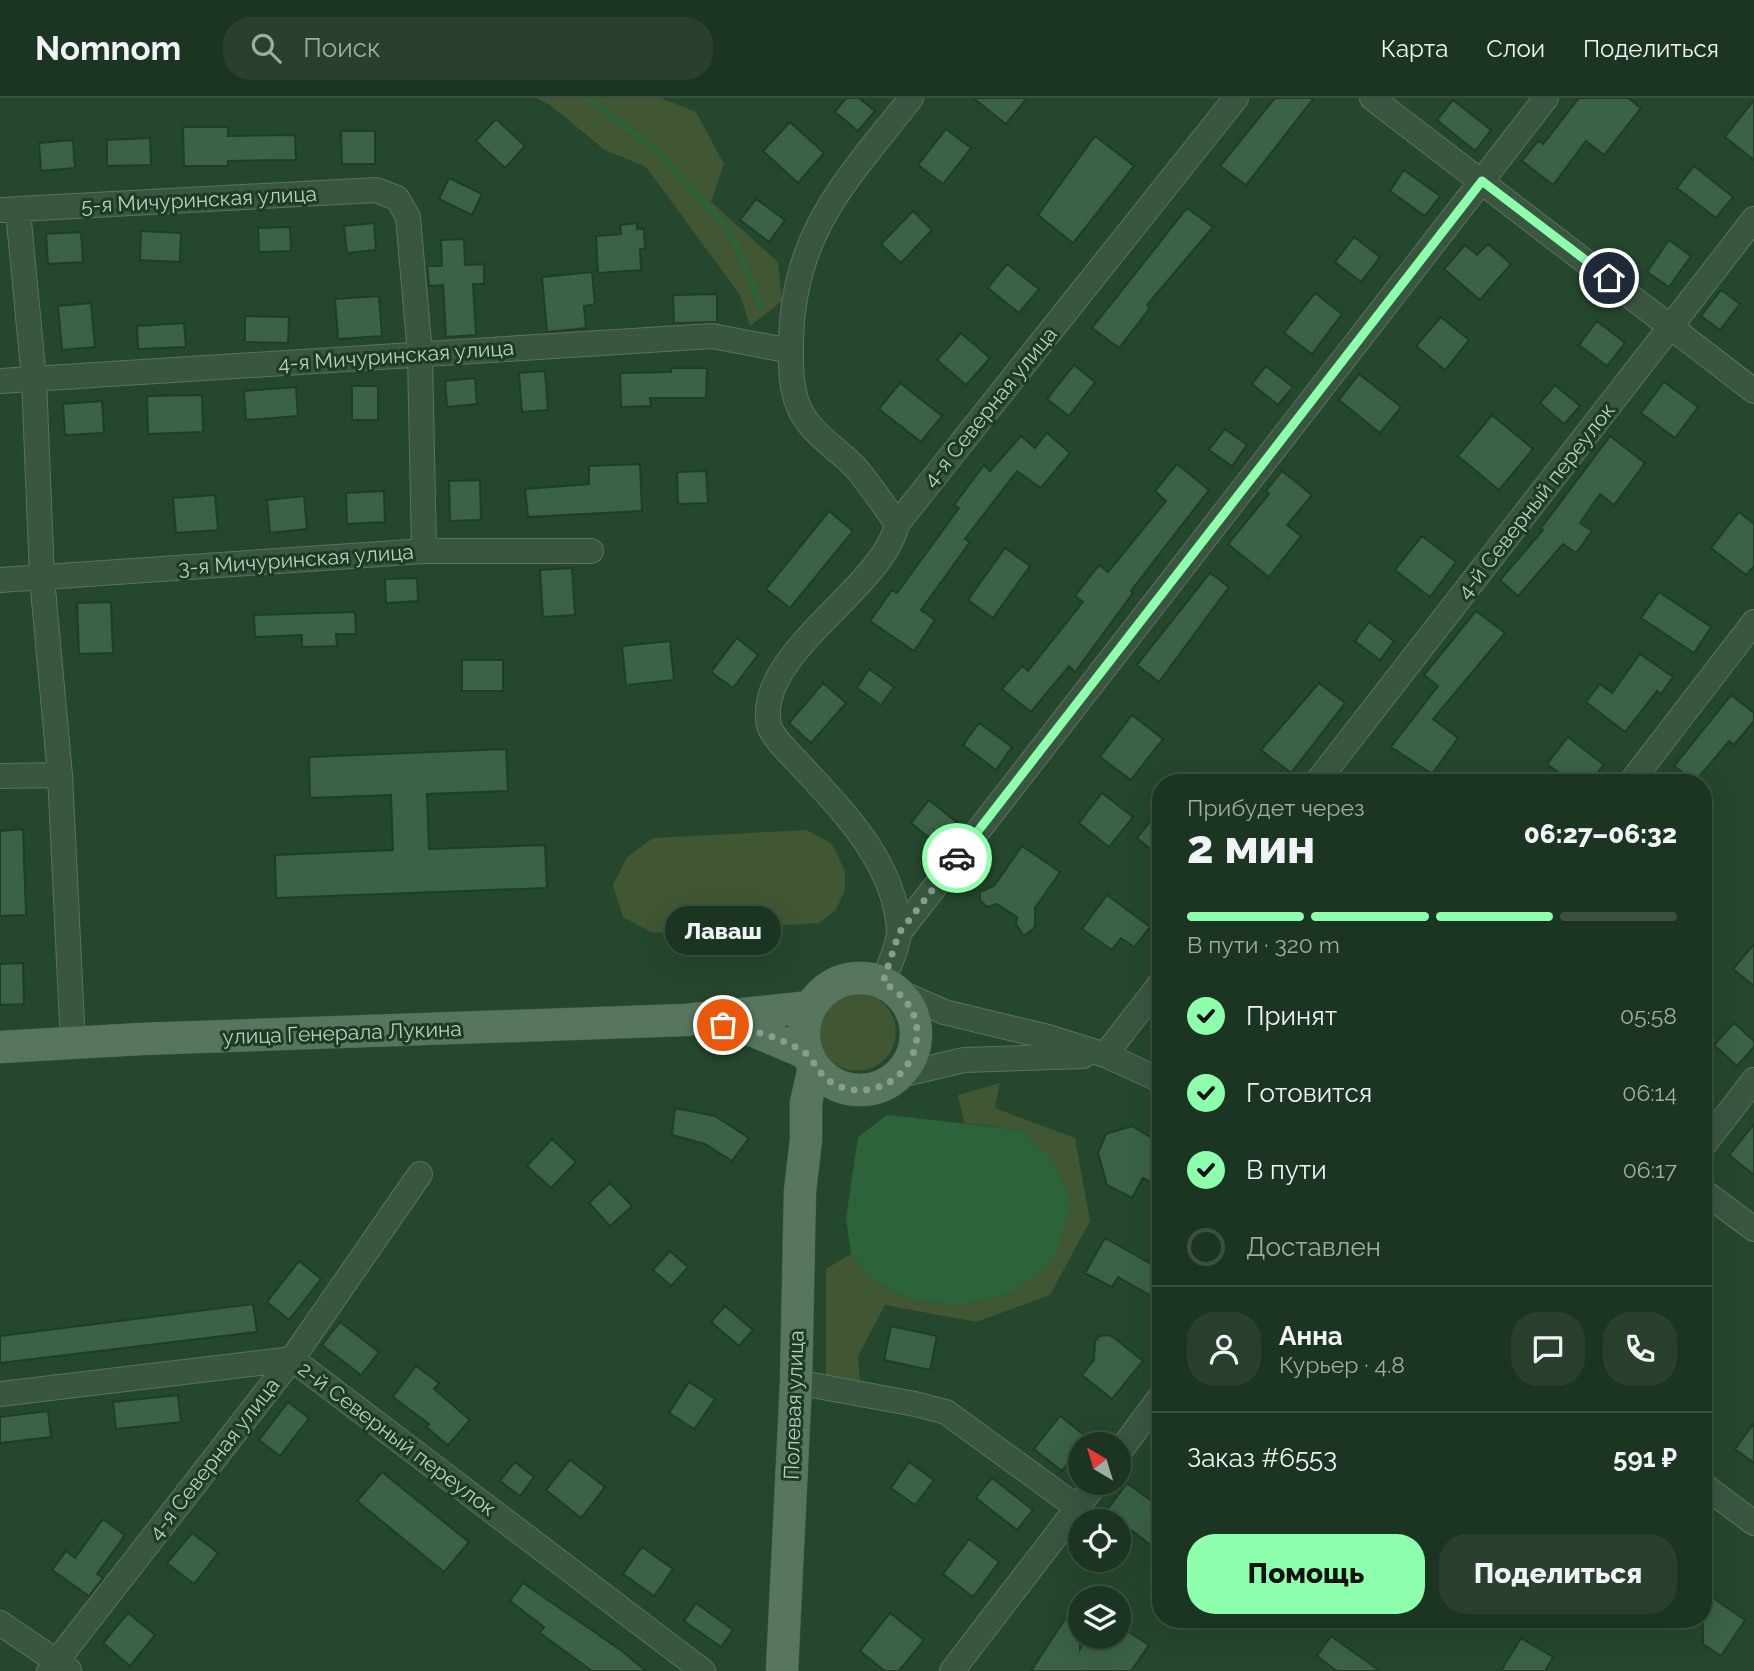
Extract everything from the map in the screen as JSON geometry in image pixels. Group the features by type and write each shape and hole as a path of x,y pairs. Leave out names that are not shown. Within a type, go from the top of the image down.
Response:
{"main road":[{"path":"855,977 891,987 914,1016 917,1042 911,1060 900,1075 877,1088 851,1090 830,1082 810,1060 803,1030 810,1007 829,986 855,977"},
{"name":"улица Генерала Лукина","path":"0,1047 141,1038 685,1020 810,1007"},
{"name":"улица Генерала Лукина","path":"685,1020 742,1027 810,1060"},
{"name":"Полевая улица","path":"782,1671 796,1382 797,1245 810,1060"},
{"path":"806,1140 826,1113 851,1090"}],"street":[{"path":"897,524 874,489 813,428 798,407 791,374 791,351 797,286 803,259 815,228 848,178 911,98"},
{"name":"4-я Северная улица","path":"899,933 885,876 865,840 780,743 769,726 772,696 791,659 826,616 877,565 893,542 897,524 1236,98"},
{"path":"1372,98 1673,326 1754,391"},
{"path":"1152,1076 1105,1055 1048,1037 944,1012 891,987 899,933 1546,98"},
{"name":"5-я Мичуринская улица","path":"9,210 376,190 397,198 408,217 419,354"},
{"path":"9,210 34,379 42,578 60,775 73,1044"},
{"name":"4-й Северный переулок","path":"1323,774 1754,219"},
{"name":"4-я Мичуринская улица","path":"0,381 712,336 791,351"},
{"path":"419,354 424,551"},
{"name":"3-я Мичуринская улица","path":"0,580 424,551 592,551"},
{"path":"1637,774 1754,622"},
{"path":"0,776 60,775"},
{"path":"1105,1055 1152,994"},
{"path":"900,1075 964,1059 1105,1055"},
{"path":"1712,1134 1754,1080"},
{"name":"4-я Северная улица","path":"58,1668 292,1359 420,1174"},
{"path":"1712,1198 1754,1229"},
{"name":"2-й Северный переулок","path":"0,1394 292,1359 703,1671"},
{"path":"796,1382 946,1412 1078,1508"},
{"path":"1131,1436 1152,1408"},
{"path":"1712,1492 1754,1523"},
{"path":"952,1671 1088,1495"},
{"path":"0,1623 58,1668"}],"shaded area":[{"path":"536,98 661,98 696,112 724,164 711,202 778,262 782,301 750,326 740,295 646,167 605,150 550,105"},
{"path":"807,830 832,844 845,871 845,890 836,910 819,923 653,933 623,917 613,885 627,857 653,838"},
{"path":"857,993 872,996 885,1004 893,1017 896,1032 893,1047 885,1060 872,1068 857,1071 842,1068 829,1060 821,1047 818,1032 821,1017 829,1004 842,996"},
{"path":"1000,1083 995,1108 1075,1138 1090,1221 1050,1295 976,1322 885,1305 858,1356 860,1382 826,1375 826,1269 851,1254 871,1279 910,1299 955,1306 1013,1293 1021,1130 964,1123 958,1095"},
{"path":"887,1115 1021,1130 1052,1160 1071,1203 1054,1259 1013,1293 956,1306 910,1299 871,1279 851,1254 846,1218 858,1137"}],"building":[{"path":"846,98 859,98 875,111 858,131 835,112"},
{"path":"973,98 1027,98 1006,124"},
{"path":"1275,98 1314,98 1246,185 1220,166"},
{"path":"1579,98 1628,98 1641,108 1604,155 1586,141 1553,185 1522,161 1538,141 1543,144"},
{"path":"1453,100 1491,130 1475,151 1437,120"},
{"path":"1754,100 1754,160 1725,137"},
{"path":"496,119 525,146 505,168 476,141"},
{"path":"790,122 824,153 798,183 763,151"},
{"path":"183,127 228,127 228,136 295,135 296,160 228,161 228,166 184,166"},
{"path":"946,129 971,148 943,184 918,165"},
{"path":"341,131 375,131 375,164 342,164"},
{"path":"1095,136 1134,166 1073,243 1038,215"},
{"path":"150,138 151,165 107,166 107,140"},
{"path":"73,140 75,168 41,171 39,143"},
{"path":"1694,166 1733,197 1716,218 1677,188"},
{"path":"1404,170 1440,196 1425,216 1390,191"},
{"path":"449,178 482,194 472,215 439,199"},
{"path":"756,199 785,220 769,242 740,220"},
{"path":"1187,208 1213,227 1147,305 1150,308 1119,348 1092,328"},
{"path":"913,211 932,230 901,263 881,244"},
{"path":"374,223 376,250 347,253 344,226"},
{"path":"637,223 637,229 644,229 645,249 640,249 641,270 598,273 596,236 621,234 620,225"},
{"path":"290,227 291,251 259,252 258,228"},
{"path":"141,231 181,233 180,262 140,260"},
{"path":"81,232 83,262 48,264 46,234"},
{"path":"1354,237 1380,257 1361,282 1335,262"},
{"path":"464,239 465,265 484,264 484,284 473,284 476,335 446,337 443,285 429,286 427,266 442,266 441,240"},
{"path":"1669,240 1691,256 1669,287 1647,272"},
{"path":"1488,244 1511,264 1480,300 1444,269 1465,245 1477,255"},
{"path":"1007,264 1039,289 1019,313 988,288"},
{"path":"592,272 595,304 584,306 586,328 547,332 542,277"},
{"path":"1721,290 1740,304 1720,330 1701,316"},
{"path":"1315,293 1342,314 1312,354 1284,333"},
{"path":"717,294 717,322 674,323 673,295"},
{"path":"379,296 382,336 338,339 335,299"},
{"path":"91,303 95,347 62,350 58,306"},
{"path":"245,316 289,317 288,343 245,342"},
{"path":"1441,317 1469,340 1445,370 1416,346"},
{"path":"1597,321 1625,343 1607,366 1579,345"},
{"path":"184,323 186,347 138,349 137,326"},
{"path":"961,333 990,358 966,385 937,360"},
{"path":"1074,365 1095,382 1069,416 1047,399"},
{"path":"1266,366 1293,387 1278,405 1252,384"},
{"path":"671,368 707,368 706,398 650,398 651,406 621,407 620,373 671,372"},
{"path":"545,371 548,410 522,412 519,373"},
{"path":"1359,374 1401,407 1380,433 1339,400"},
{"path":"475,378 477,404 447,407 445,381"},
{"path":"1664,382 1698,407 1675,438 1641,413"},
{"path":"900,383 942,416 921,442 879,409"},
{"path":"1555,385 1580,406 1564,424 1540,403"},
{"path":"352,386 378,386 378,420 352,420"},
{"path":"296,387 298,416 246,420 244,391"},
{"path":"202,395 203,432 148,434 147,396"},
{"path":"102,401 104,433 65,435 63,404"},
{"path":"1492,415 1533,449 1499,490 1458,456"},
{"path":"1225,429 1247,445 1232,466 1209,450"},
{"path":"1047,433 1070,453 1041,488 1017,471 965,539 970,542 921,610 935,620 914,651 870,621 892,590 897,593 959,508 954,505 984,465 990,471 1021,436 1035,448"},
{"path":"1610,436 1645,463 1614,505 1600,494 1580,523 1592,531 1576,553 1563,544 1518,596 1500,580 1543,530 1541,528"},
{"path":"640,464 642,511 528,517 525,489 589,484 589,466"},
{"path":"1177,464 1209,490 1131,591 1133,593 1075,672 1069,666 1031,712 1002,689 1022,666 1028,671 1083,602 1075,596 1099,565 1108,572 1166,501 1155,491"},
{"path":"706,471 708,503 678,504 677,472"},
{"path":"1282,471 1312,495 1287,525 1301,536 1269,577 1228,544 1269,494 1266,491"},
{"path":"480,480 481,520 450,521 449,481"},
{"path":"384,491 385,522 347,524 346,493"},
{"path":"215,495 218,530 176,533 173,498"},
{"path":"304,496 307,529 270,533 267,500"},
{"path":"829,511 853,531 790,608 766,589"},
{"path":"1739,512 1754,524 1754,566 1746,575 1711,548"},
{"path":"1422,536 1456,562 1430,597 1395,570"},
{"path":"1005,548 1030,566 993,618 968,600"},
{"path":"572,568 575,615 543,617 540,570"},
{"path":"1210,573 1229,587 1159,682 1137,665"},
{"path":"417,578 418,601 386,603 385,579"},
{"path":"1659,592 1711,627 1694,653 1641,618"},
{"path":"111,602 113,653 79,654 77,603"},
{"path":"1476,611 1505,633 1433,719 1458,738 1432,774 1391,747 1438,686 1424,675"},
{"path":"355,612 356,634 336,634 337,646 302,647 302,635 255,637 254,615"},
{"path":"1369,622 1394,641 1380,660 1355,641"},
{"path":"737,638 758,655 733,688 711,672"},
{"path":"670,641 674,680 626,685 622,646"},
{"path":"1640,654 1673,677 1661,694 1657,691 1625,732 1586,702 1600,684 1612,693"},
{"path":"462,660 503,660 503,691 462,691"},
{"path":"869,669 894,687 881,705 857,688"},
{"path":"823,683 846,703 811,743 789,723"},
{"path":"1319,683 1345,703 1291,773 1261,750"},
{"path":"1731,695 1754,713 1754,721 1734,745 1729,741 1702,774 1684,774 1674,766"},
{"path":"1132,715 1163,739 1131,780 1100,757"},
{"path":"979,723 1012,747 996,770 963,745"},
{"path":"1568,737 1604,765 1597,774 1560,774 1547,764"},
{"path":"506,749 508,791 427,794 429,849 545,845 547,888 276,898 275,855 393,850 391,795 310,798 309,757"},
{"path":"1102,793 1133,817 1109,847 1079,823"},
{"path":"929,800 960,825 942,848 911,823"},
{"path":"1152,819 1152,850 1137,838"},
{"path":"23,829 26,915 0,916 0,831"},
{"path":"1022,846 1060,872 1035,908 1035,927 1024,936 1016,924 1017,917 997,904 987,907 980,900 980,892 994,886"},
{"path":"1107,895 1150,927 1134,947 1121,938 1112,950 1082,929"},
{"path":"1754,944 1754,986 1733,969"},
{"path":"23,963 24,1004 0,1005 0,964"},
{"path":"1734,1023 1754,1041 1754,1047 1737,1066 1714,1045"},
{"path":"675,1108 715,1116 749,1138 732,1161 705,1144 672,1135"},
{"path":"1754,1124 1754,1175 1729,1155"},
{"path":"1132,1126 1152,1138 1152,1183 1143,1178 1132,1198 1107,1185 1098,1153 1106,1134"},
{"path":"552,1139 576,1162 551,1188 527,1166"},
{"path":"610,1183 632,1206 610,1226 589,1203"},
{"path":"1105,1238 1152,1264 1152,1296 1118,1277 1112,1287 1085,1273"},
{"path":"670,1251 688,1267 671,1286 653,1270"},
{"path":"299,1261 321,1279 289,1320 267,1302"},
{"path":"253,1304 257,1332 0,1363 0,1336"},
{"path":"725,1306 753,1330 739,1346 711,1322"},
{"path":"340,1322 379,1352 361,1375 322,1345"},
{"path":"891,1326 937,1336 930,1370 884,1360"},
{"path":"1107,1335 1143,1361 1112,1399 1082,1375 1094,1360 1095,1341 1100,1336"},
{"path":"416,1366 439,1383 434,1389 470,1420 448,1445 426,1427 429,1424 393,1397"},
{"path":"689,1382 715,1399 694,1429 669,1413"},
{"path":"178,1395 181,1422 116,1429 113,1402"},
{"path":"288,1402 309,1418 280,1456 259,1440"},
{"path":"48,1411 51,1437 0,1443 0,1417"},
{"path":"1060,1416 1080,1432 1068,1432 1068,1464 1062,1471 1034,1449"},
{"path":"1754,1423 1754,1463 1735,1449"},
{"path":"570,1460 605,1487 581,1518 546,1490"},
{"path":"515,1462 534,1477 520,1496 500,1481"},
{"path":"909,1462 934,1480 915,1505 891,1488"},
{"path":"382,1472 469,1542 444,1572 357,1501"},
{"path":"992,1478 1033,1510 1017,1530 976,1498"},
{"path":"1131,1486 1152,1501 1152,1546 1131,1530 1131,1509 1108,1509 1118,1495 1131,1495"},
{"path":"103,1519 125,1535 97,1574 103,1578 89,1596 52,1570 66,1551 75,1558"},
{"path":"192,1533 218,1553 194,1584 167,1563"},
{"path":"969,1539 999,1562 973,1597 943,1574"},
{"path":"642,1547 673,1569 654,1596 623,1574"},
{"path":"523,1583 622,1651 646,1671 592,1671 540,1633 544,1627 510,1601"},
{"path":"1712,1597 1745,1620 1721,1656 1703,1644 1703,1628 1712,1628"},
{"path":"696,1603 733,1630 721,1647 684,1621"},
{"path":"128,1613 155,1635 130,1666 103,1643"},
{"path":"890,1613 924,1640 899,1671 885,1671 860,1651"},
{"path":"1068,1614 1068,1649 1131,1649 1131,1633 1149,1645 1131,1671 1031,1671"},
{"path":"1331,1636 1380,1671 1337,1671 1317,1656"},
{"path":"1521,1638 1553,1657 1545,1671 1501,1671"}],"waterway":[{"path":"589,98 658,152 731,233 761,307"}],"way so far":[{"path":"723,1025 754,1031 806,1053 814,1067 830,1082 851,1090 864,1091 889,1083 900,1075 911,1060 917,1042 916,1024 911,1007 899,992 883,982 899,933 957,858"}],"place":[{"name":"Лаваш","path":"723,1025"}],"route":[{"path":"957,858 1482,181 1609,278"}]}
